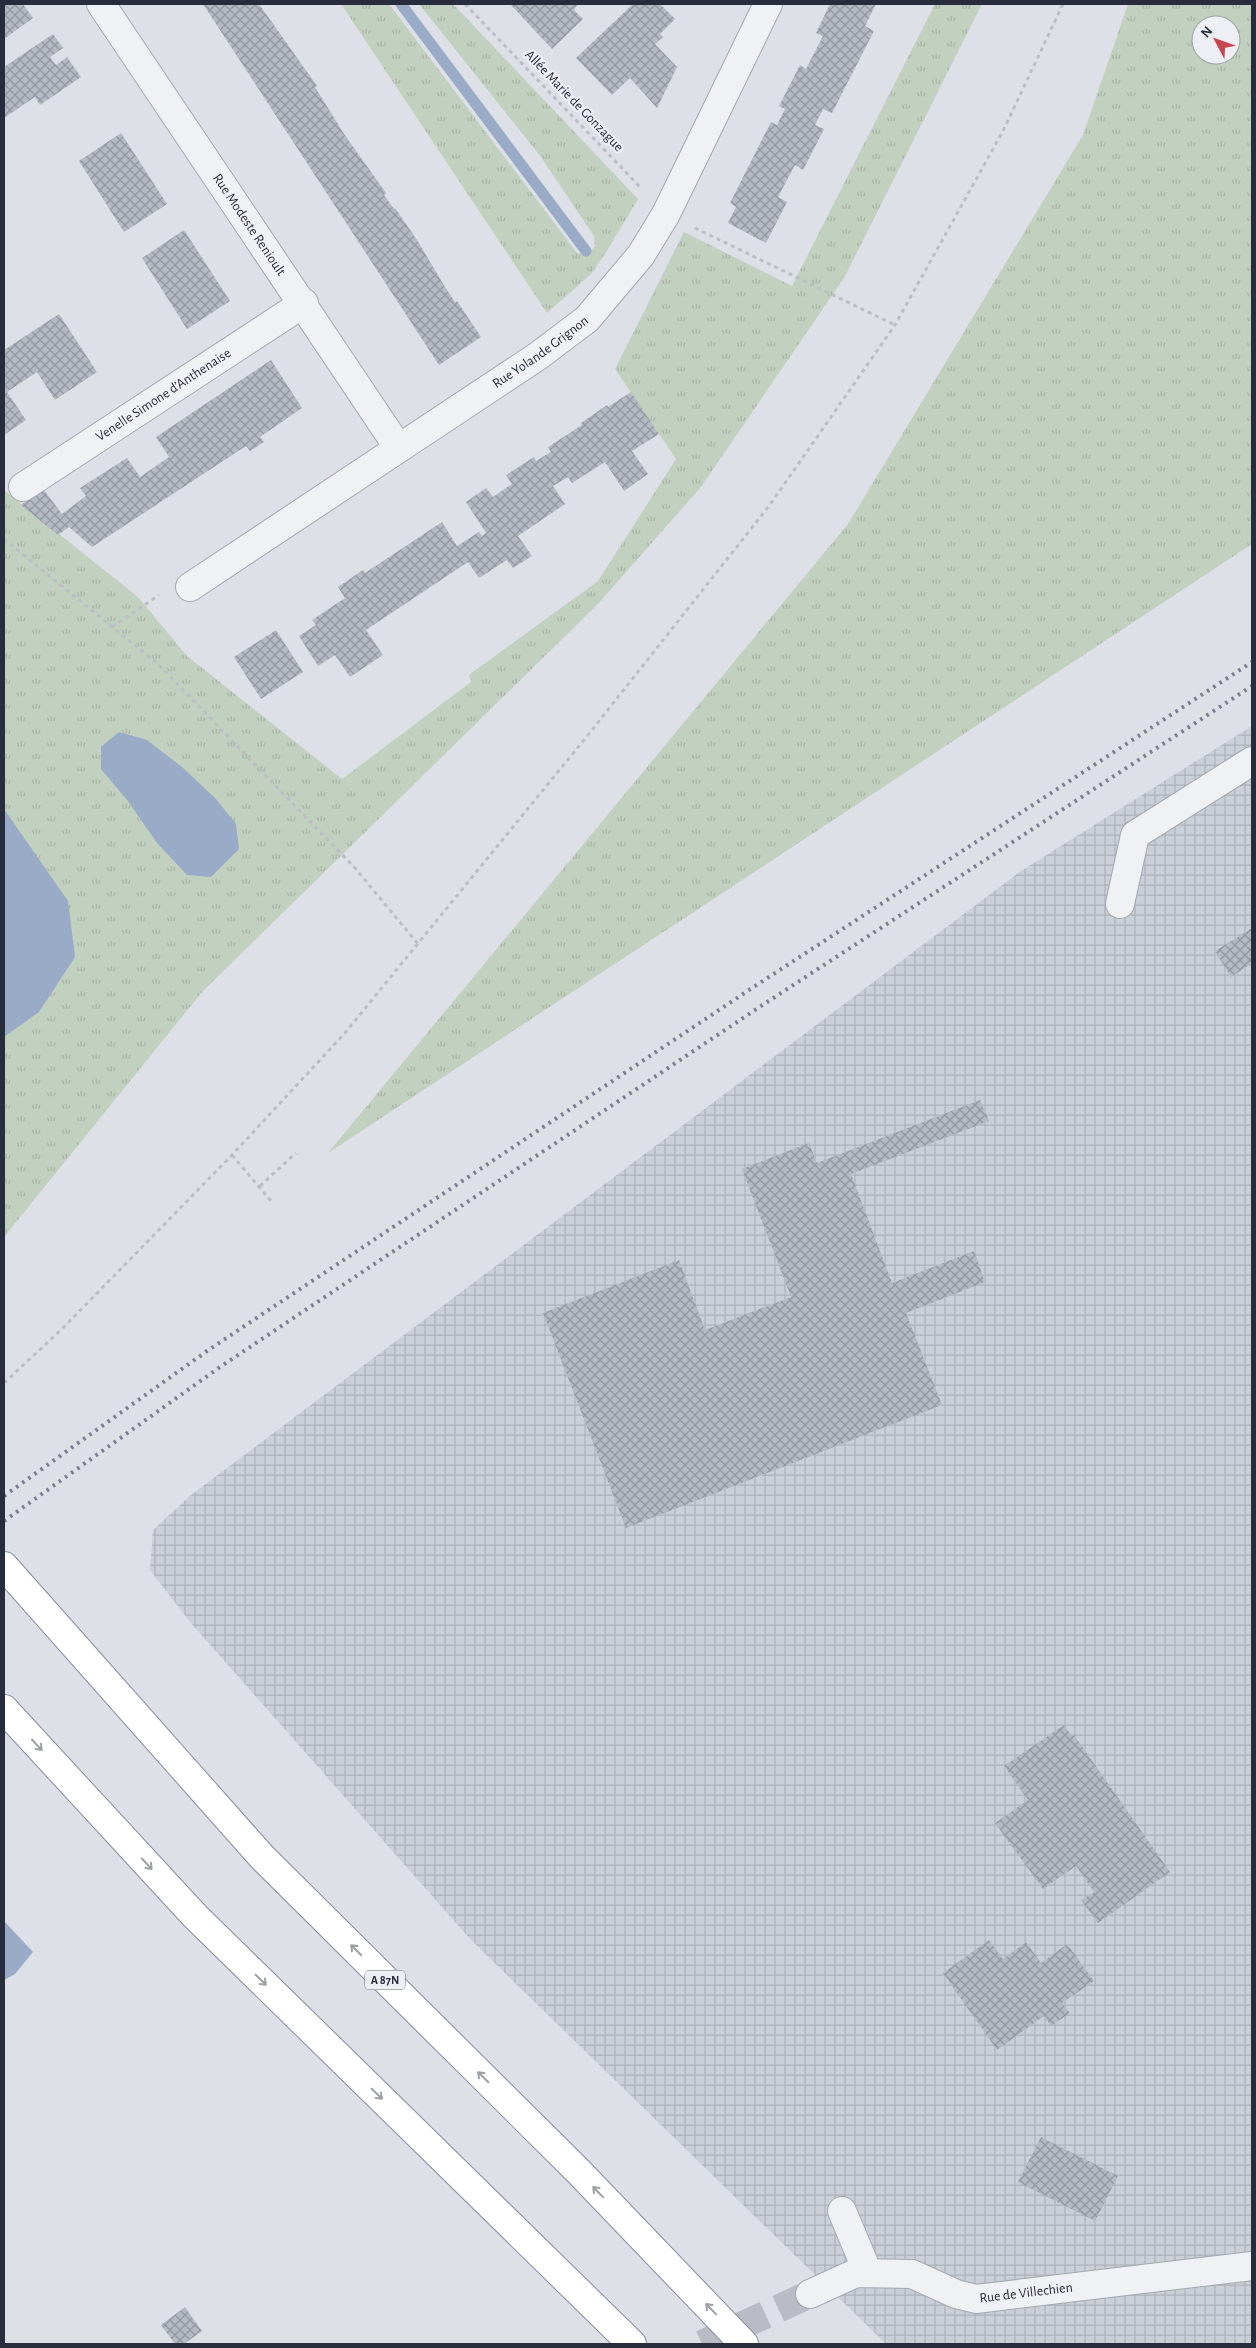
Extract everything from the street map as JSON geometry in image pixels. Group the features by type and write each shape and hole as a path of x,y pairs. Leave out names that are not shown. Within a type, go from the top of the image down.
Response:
{"highway":[{"name":"A 87N","path":"4,1566 262,1857 579,2172 744,2344"},
{"path":"4,1709 195,1916 632,2344"}],"street":[{"name":"Rue Modeste Renioult","path":"101,4 304,303 398,447"},
{"name":"Rue Yolande Grignon","path":"190,587 398,447 538,356 587,319 641,255 666,214 768,4"},
{"name":"Venelle Simone d’Anthenaise","path":"23,487 304,303"},
{"path":"1120,904 1135,836 1252,761"},
{"path":"842,2211 868,2273"},
{"name":"Rue de Villechien","path":"810,2294 856,2273 912,2274 956,2294 976,2299 1252,2266"}],"path":[{"name":"Allée Marie de Gonzague","path":"466,4 666,214"},
{"path":"4,1383 62,1329 232,1156 345,1033 586,738 769,506 895,325 1003,131 1063,4"},
{"path":"666,214 895,325"},
{"path":"4,539 158,664 355,868 418,944"},
{"path":"112,627 174,585 190,587"},
{"path":"260,1187 296,1153"},
{"path":"232,1156 271,1200"}],"shaded area":[{"path":"1252,726 1252,2344 886,2344 471,1940 190,1622 150,1570 153,1530 191,1495 1021,871"}],"green space":[{"path":"341,4 389,4 577,253 588,253 595,246 594,236 541,157 419,4 453,4 638,199 591,274 547,313"},
{"path":"935,4 982,4 844,278 701,487 597,605 202,992 4,1237 4,490 138,597 187,656 342,779 471,682 469,675 598,581 676,459 615,369 684,232 792,286"},
{"path":"1128,4 1252,4 1252,544 328,1153 848,524 1083,135"}],"water":[{"path":"119,732 147,740 182,767 216,799 236,824 239,849 211,877 187,875 157,843 128,801 101,769 101,747"},
{"path":"4,809 68,901 75,957 39,1012 4,1037"},
{"path":"4,1921 33,1952 15,1974 4,1980"}],"building":[{"path":"4,4 23,4 33,18 4,39"},
{"path":"203,4 259,4 317,86 315,87 344,134 386,193 384,195 417,240 455,302 457,301 481,337 439,365"},
{"path":"510,4 578,4 574,10 583,19 552,49"},
{"path":"633,4 660,4 675,19 660,34 663,37 655,44 677,67 657,108 630,78 612,95 576,58"},
{"path":"830,4 876,4 865,26 874,31 832,113 823,109 815,125 824,129 803,170 795,165 778,197 787,202 766,243 728,223 736,207 730,203 771,122 777,125 785,109 779,106 800,65 806,69 823,36 816,33"},
{"path":"53,34 63,48 50,57 56,65 67,57 81,77 40,105 35,97 4,118 4,67"},
{"path":"121,133 167,204 124,232 79,161"},
{"path":"184,230 230,301 187,329 142,258"},
{"path":"59,314 97,372 55,400 37,372 7,392 26,420 4,435 4,350"},
{"path":"271,360 302,408 260,437 264,442 250,451 246,446 92,547 69,527 58,535 21,505 43,489 62,514 86,496 80,488 127,458 140,477 169,457 156,437"},
{"path":"631,392 659,434 632,451 648,474 624,491 605,462 572,483 568,477 553,486 565,504 518,536 532,556 513,568 507,560 479,578 468,562 366,630 383,655 350,677 335,655 318,666 299,636 316,625 312,620 345,598 338,587 363,570 365,573 442,522 457,546 479,532 482,536 486,533 466,502 486,488 493,497 512,484 506,475 534,457 536,461 551,452 548,447 582,425 581,423 607,405 608,407"},
{"path":"276,630 303,672 261,699 234,657"},
{"path":"1252,928 1252,963 1231,977 1215,951"},
{"path":"980,1100 989,1121 851,1174 892,1283 974,1251 985,1282 906,1313 942,1405 626,1528 543,1313 679,1260 705,1330 791,1297 742,1169 809,1143 817,1163"},
{"path":"1064,1725 1072,1736 1074,1735 1170,1872 1098,1923 1081,1900 1094,1892 1076,1866 1043,1889 995,1823 1028,1800 1004,1766"},
{"path":"989,1940 1003,1959 1026,1942 1041,1963 1066,1945 1094,1981 1062,2003 1070,2013 1051,2026 1044,2016 997,2050 943,1973"},
{"path":"1041,2137 1118,2176 1095,2221 1018,2182"},
{"path":"185,2307 202,2331 184,2344 175,2344 161,2325"}],"waterway":[{"path":"401,4 586,251"}],"tunnel":[{"path":"702,2344 810,2294"}],"railway":[{"path":"4,1496 207,1351 749,990 1252,662"},
{"path":"4,1521 220,1367 758,1008 1252,686"}]}
